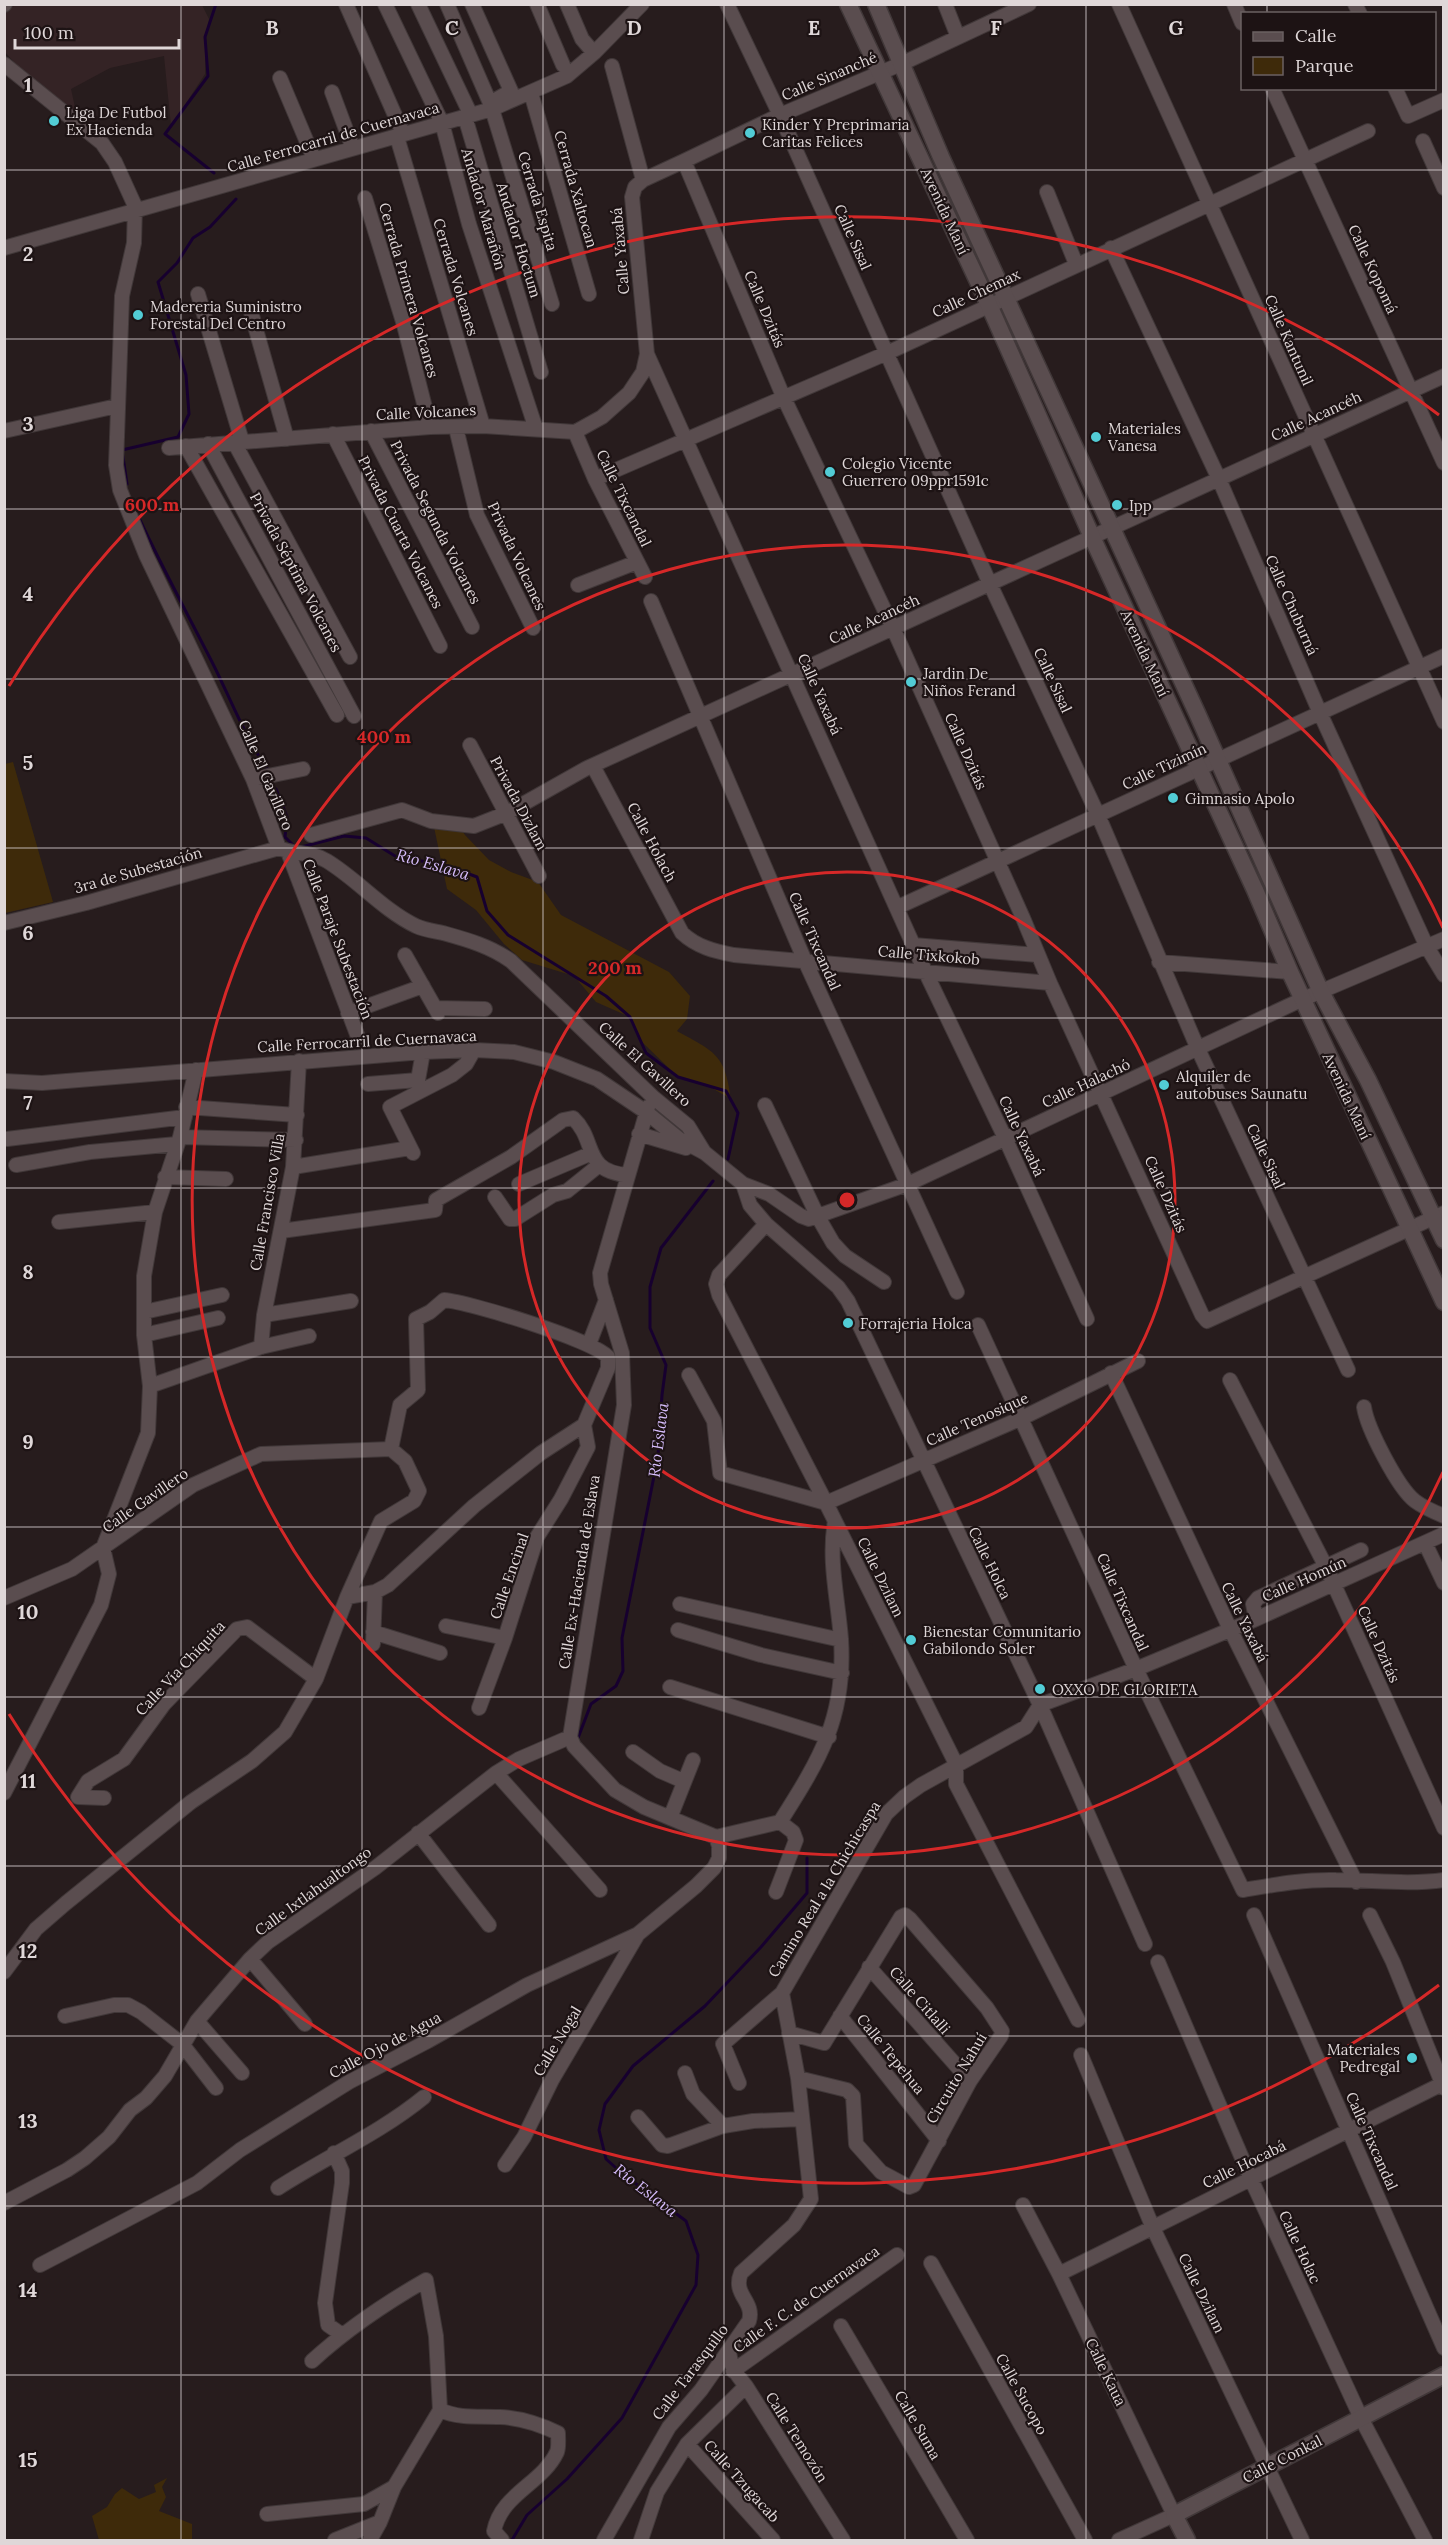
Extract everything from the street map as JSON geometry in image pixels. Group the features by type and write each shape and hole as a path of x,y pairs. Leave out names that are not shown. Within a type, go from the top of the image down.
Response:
{"street":[{"name":"Cerrada Volcanes","path":"346,4 399,133 483,426"},
{"name":"Andador Marañón","path":"385,4 441,121 469,224 536,429"},
{"name":"Andador Hoctum","path":"418,4 466,113 541,372"},
{"name":"Cerrada Espita","path":"447,4 491,106 552,304"},
{"name":"Calle Ferrocarril de Cuernavaca","path":"472,4 511,91 491,106"},
{"path":"537,4 563,65"},
{"path":"567,4 582,39 594,53"},
{"name":"Calle Ferrocarril de Cuernavaca","path":"4,240 399,133 531,93 567,76 594,53 642,4"},
{"name":"Calle Sisal","path":"727,4 780,114 990,584 1098,815 1198,1049 1348,1370"},
{"name":"Avenida Maní","path":"848,4 989,305 1302,999 1443,1302"},
{"name":"Avenida Maní","path":"876,4 940,157 1007,296 1321,992 1438,1215 1443,1240"},
{"path":"945,4 958,37"},
{"name":"Calle Sinanché","path":"643,180 780,114 901,64 1029,4"},
{"name":"Calle Kantunil","path":"1119,4 1443,722"},
{"path":"1234,4 1241,21"},
{"path":"4,64 102,143 116,162 134,206"},
{"path":"612,66 643,180"},
{"path":"280,78 312,154"},
{"name":"Calle Kopomá","path":"1273,90 1443,463"},
{"path":"1396,90 1408,116 1443,100"},
{"path":"332,92 351,143"},
{"name":"Cerrada Xaltocan","path":"531,93 589,294"},
{"name":"Calle Chemax","path":"595,479 887,353 1368,131"},
{"name":"Calle Ferrocarril de Cuernavaca","path":"4,248 134,206 312,154 399,133"},
{"path":"1423,141 1443,188"},
{"name":"Calle Dzitás","path":"684,161 783,396 893,628 1050,983 1198,1306 1207,1321 1305,1276"},
{"name":"Calle Yaxabá","path":"643,180 635,187 632,198 647,354 925,971 1006,1140 1087,1318"},
{"path":"1047,192 1076,264"},
{"name":"Cerrada Primera Volcanes","path":"365,198 404,325 430,427"},
{"name":"Calle El Gavillero","path":"134,206 134,243 122,296 116,465 120,490 146,555 253,779 283,850 308,852 326,860 399,916 418,927 480,943 496,950 511,961 654,1098 688,1126 705,1153"},
{"name":"Calle Chuburná","path":"1111,248 1219,479 1320,713 1427,946 1443,975"},
{"path":"198,294 238,441 350,657"},
{"path":"251,312 287,439"},
{"path":"575,432 602,417 628,393 643,372 647,354"},
{"name":"Calle Acancéh","path":"311,835 402,810 431,821 474,826 507,813 593,766 1443,376"},
{"path":"4,431 117,406"},
{"name":"Calle Volcanes","path":"169,448 430,427 483,426 575,432"},
{"name":"Privada Volcanes","path":"456,428 477,515 533,628"},
{"name":"Privada Segunda Volcanes","path":"371,431 471,627"},
{"name":"Calle Tixcandal","path":"575,432 595,479 645,577"},
{"name":"Privada Cuarta Volcanes","path":"333,434 440,646"},
{"name":"Privada Séptima Volcanes","path":"208,444 354,716"},
{"path":"186,446 337,714"},
{"path":"578,585 637,562"},
{"name":"Calle Tixcandal","path":"651,601 805,961 957,1292"},
{"name":"Calle Tizimín","path":"898,907 1443,656"},
{"name":"Privada Dizlam","path":"470,745 539,876"},
{"name":"Calle Holach","path":"593,766 682,933"},
{"path":"253,779 303,769"},
{"name":"3ra de Subestación","path":"4,923 283,850"},
{"name":"Calle Paraje Subestación","path":"283,850 358,1037"},
{"name":"Calle Tixkokob","path":"682,933 692,942 711,950 734,955 1050,983"},
{"name":"Calle Halachó","path":"818,1217 908,1184 1006,1140 1302,999 1443,939"},
{"path":"914,945 1038,955"},
{"path":"405,955 436,1010 485,1009"},
{"path":"1159,962 1290,972"},
{"path":"348,1013 423,986"},
{"name":"Calle Ferrocarril de Cuernavaca","path":"4,1081 42,1083 423,1052 474,1050 514,1052 554,1062 597,1079 646,1112 679,1139 705,1153"},
{"path":"293,1167 412,1151 390,1111 392,1105 452,1075 466,1064 474,1050"},
{"path":"368,1084 418,1080 423,1052"},
{"name":"Calle Francisco Villa","path":"261,1347 264,1315 293,1167 299,1061"},
{"path":"4,1793 101,1605 109,1574 104,1548 148,1433 150,1386 144,1335 144,1276 155,1212 178,1141 196,1070"},
{"name":"Calle Ex-Hacienda de Eslava","path":"570,1737 624,1405 622,1353 600,1272 639,1134 646,1112 654,1098"},
{"path":"765,1105 818,1217 833,1243 845,1256 884,1282"},
{"path":"7,1139 185,1112 297,1115"},
{"path":"281,1231 435,1209 436,1200 511,1157 560,1114 576,1119 598,1166 628,1175"},
{"path":"639,1134 705,1153 742,1184 769,1194 801,1216 818,1217"},
{"path":"16,1165 90,1152 178,1141 296,1140"},
{"path":"519,1184 592,1153"},
{"path":"495,1197 510,1219 515,1219 549,1197 567,1191 598,1166"},
{"path":"165,1177 226,1179"},
{"path":"742,1184 750,1206 766,1224"},
{"path":"59,1222 155,1212"},
{"path":"1305,1276 1438,1215"},
{"name":"Calle Holca","path":"766,1224 819,1273 838,1287 848,1302 1040,1705 1145,1944"},
{"name":"Calle Dzilam","path":"766,1224 719,1275 717,1284 719,1295 836,1521 956,1764 956,1784 1078,2020"},
{"path":"144,1312 222,1295"},
{"path":"4,1972 36,1929 66,1903 191,1802 252,1761 285,1732 315,1679 346,1597 381,1521 414,1501 419,1491 405,1461 391,1449 400,1405 418,1390 416,1319 430,1312 444,1300 533,1324 589,1344 604,1352 609,1363 584,1425 541,1453 474,1506 388,1585 375,1592 346,1597"},
{"path":"589,1344 606,1300"},
{"path":"264,1315 351,1301"},
{"path":"144,1335 218,1318"},
{"name":"Calle Tixcandal","path":"978,1325 1136,1669 1243,1890 1281,1884 1336,1880 1356,1882"},
{"path":"150,1386 261,1347 309,1336"},
{"name":"Calle Tenosique","path":"826,1503 1022,1418 1138,1361"},
{"name":"Calle Yaxabá","path":"1111,1373 1230,1629 1356,1882"},
{"path":"689,1375 714,1421 720,1473 826,1503"},
{"name":"Calle Dzitás","path":"1230,1380 1326,1567 1443,1828"},
{"path":"1365,1407 1387,1461 1401,1485 1414,1500 1443,1516"},
{"name":"Calle Encinal","path":"479,1708 505,1638 521,1581 537,1538 561,1499 588,1447 584,1425"},
{"name":"Calle Gavillero","path":"4,1598 72,1569 193,1485 261,1454 391,1449"},
{"path":"570,1737 574,1746 615,1790 644,1807 716,1837 780,1822 810,1776 829,1737 841,1692 841,1640 832,1561 836,1521"},
{"name":"Calle Homún","path":"1040,1705 1136,1669 1443,1534"},
{"path":"1425,1543 1443,1583"},
{"path":"1256,1618 1254,1601 1362,1550"},
{"path":"375,1592 373,1638 440,1653"},
{"path":"680,1604 841,1640"},
{"path":"446,1626 505,1638"},
{"name":"Calle Vía Chiquita","path":"104,1798 78,1797 88,1781 124,1759 164,1704 237,1629 247,1627 315,1679"},
{"path":"678,1630 761,1656 842,1672"},
{"path":"670,1687 829,1737"},
{"path":"956,1764 1026,1726 1040,1705"},
{"name":"Calle Ixtlahualtongo","path":"4,2202 67,2170 101,2144 123,2122 130,2110 146,2097 165,2076 196,2021 250,1959 285,1929 375,1868 496,1773 519,1759 570,1737"},
{"path":"633,1752 660,1771 683,1781"},
{"path":"670,1818 693,1760"},
{"name":"Camino Real a la Chichicaspa","path":"739,2083 723,2044 782,1993 886,1814 904,1797 956,1764"},
{"path":"496,1773 600,1890"},
{"path":"776,1892 796,1840 792,1832 780,1822"},
{"path":"418,1833 489,1925"},
{"name":"Calle Ojo de Agua","path":"40,2265 196,2183 240,2150 348,2082 428,2041 527,1985 638,1934 714,1868 719,1858 716,1837"},
{"path":"1356,1882 1443,1880"},
{"name":"Circuito Nahuí","path":"789,2033 824,2043 869,1967 901,1917 905,1915 1000,2026 1001,2036 970,2081 914,2185 909,2187 881,2172 856,2144 853,2097 847,2090 798,2078"},
{"name":"Calle Tixcandal","path":"1254,1915 1350,2130 1443,2348"},
{"path":"1370,1915 1393,1962 1443,2085"},
{"name":"Calle Nogal","path":"505,2165 524,2137 552,2080 638,1934"},
{"path":"250,1959 305,2024"},
{"name":"Calle Holac","path":"1158,1962 1251,2179 1361,2418 1425,2541"},
{"name":"Calle Citlalli","path":"869,1967 970,2081"},
{"name":"Calle Tarasquillo","path":"604,2541 669,2427 701,2390 750,2316 748,2305 738,2290 737,2282 741,2273 794,2225 812,2199 798,2078 782,1993"},
{"path":"65,2016 114,2005 128,2005 141,2012 182,2044 216,2088"},
{"name":"Calle Tepehua","path":"840,2016 939,2141"},
{"path":"196,2021 242,2073"},
{"name":"Calle Dzilam","path":"1081,2055 1153,2228 1302,2541"},
{"path":"685,2073 693,2094 723,2126"},
{"name":"Calle Hocabá","path":"1059,2274 1443,2085"},
{"path":"278,2188 408,2110 424,2097"},
{"path":"638,2117 662,2145 668,2146 723,2126 753,2121 802,2119"},
{"path":"334,2153 342,2171 342,2183 325,2303 328,2325 341,2334"},
{"name":"Calle Kaua","path":"1023,2205 1059,2274 1187,2541"},
{"name":"Calle F. C. de Cuernavaca","path":"733,2371 897,2255"},
{"name":"Calle Sucopo","path":"931,2263 1084,2541"},
{"path":"312,2361 341,2334 382,2305 426,2280 436,2336 440,2410 394,2487 370,2541"},
{"name":"Calle Suma","path":"841,2326 967,2541"},
{"path":"729,2350 729,2361 733,2371"},
{"name":"Calle Temozón","path":"733,2371 746,2386 843,2541"},
{"name":"Calle Conkal","path":"1119,2541 1174,2515 1443,2375"},
{"path":"641,2541 657,2492 687,2444 746,2386"},
{"path":"440,2410 454,2417 501,2417 537,2423 558,2433 558,2451 537,2476 510,2500 496,2520 494,2531 502,2541"},
{"name":"Calle Tzugacab","path":"687,2444 772,2541"},
{"path":"267,2514 364,2504 394,2487"},
{"path":"335,2541 380,2522"}],"shaded area":[{"path":"16,5 202,5 209,19 205,37 205,74 171,126 164,56 110,68 71,89 76,112 23,72 5,52 5,10"}],"green space":[{"path":"13,762 53,902 5,913 5,764"},
{"path":"459,826 489,860 511,872 538,882 561,915 669,972 690,996 687,1019 677,1031 701,1044 716,1056 725,1072 731,1099 710,1087 678,1077 641,1041 630,1017 596,1002 574,976 522,960 504,944 476,910 447,889 434,827"},
{"path":"167,2478 162,2487 166,2497 159,2511 192,2524 192,2540 99,2540 92,2516 107,2507 115,2494 122,2488 139,2499 156,2492 154,2485"}],"waterway":[{"name":"Río Eslava","path":"214,173 165,134 208,76 205,37 216,4"},
{"name":"Río Eslava","path":"127,484 122,450 178,437 189,414 186,375 158,282 177,263 193,238 210,227 236,199"},
{"name":"Río Eslava","path":"140,520 244,730 268,770"},
{"name":"Río Eslava","path":"276,789 287,817 285,837 295,847"},
{"name":"Río Eslava","path":"301,847 344,836 366,838 395,856 448,866 477,877 487,911 508,935 606,996 630,1017 646,1053 678,1077 726,1091 738,1113 728,1159"},
{"name":"Río Eslava","path":"578,1738 591,1704 616,1686 623,1671 622,1638 658,1456 666,1365 650,1328 650,1287 661,1248 713,1181"},
{"name":"Río Eslava","path":"512,2540 527,2515 567,2479 622,2418 696,2285 698,2255 686,2221 606,2159 599,2130 605,2104 633,2066 705,2006 761,1947 807,1893 807,1858"}],"place":[{"name":"Liga De Futbol Ex Hacienda","path":"54,121"},
{"name":"Kinder Y Preprimaria Caritas Felices","path":"750,133"},
{"name":"Madereria Suministro Forestal Del Centro","path":"138,315"},
{"name":"Materiales Vanesa","path":"1096,437"},
{"name":"Colegio Vicente Guerrero 09ppr1591c","path":"830,472"},
{"name":"Ipp","path":"1117,505"},
{"name":"Jardin De Niños Ferand","path":"911,682"},
{"name":"Gimnasio Apolo","path":"1173,798"},
{"name":"Alquiler de autobuses Saunatu","path":"1164,1085"},
{"name":"Forrajeria Holca","path":"848,1323"},
{"name":"Bienestar Comunitario Gabilondo Soler","path":"911,1640"},
{"name":"OXXO DE GLORIETA","path":"1040,1689"},
{"name":"Materiales Pedregal","path":"1412,2058"}]}
